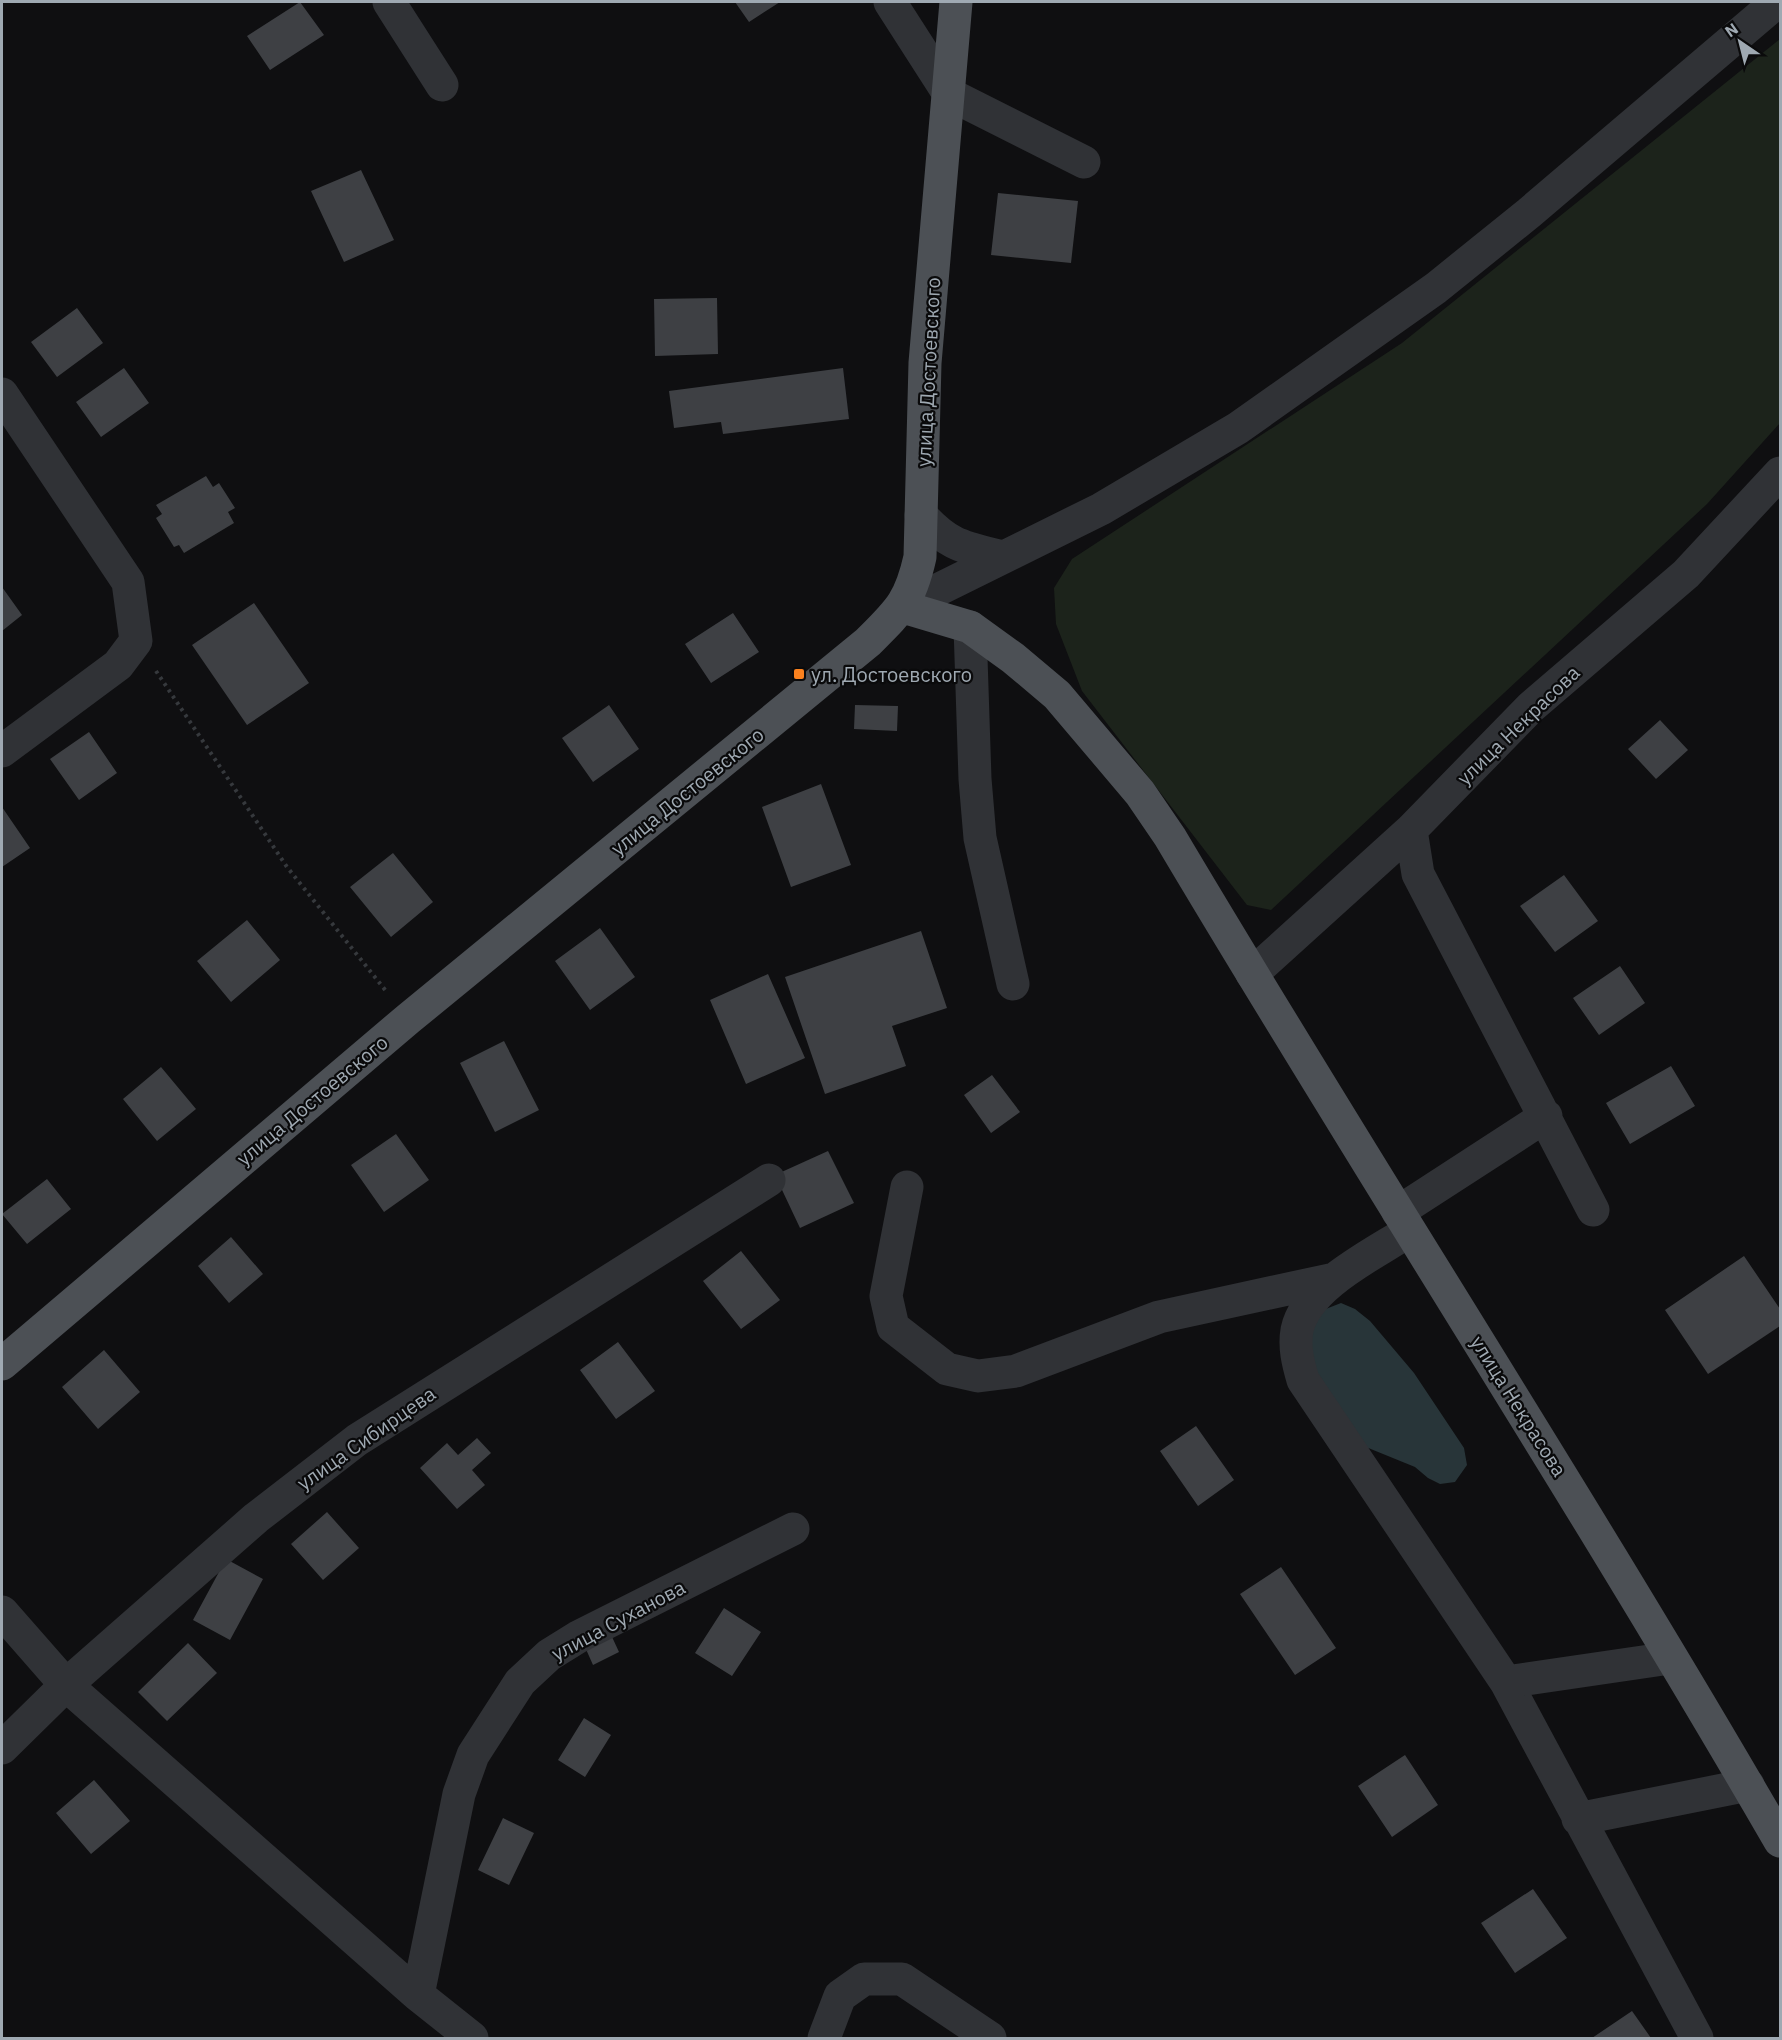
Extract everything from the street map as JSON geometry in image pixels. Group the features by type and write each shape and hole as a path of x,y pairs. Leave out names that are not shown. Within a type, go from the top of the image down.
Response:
{"main road":[{"name":"улица Достоевского","path":"2,1364 408,1019 868,642 903,607 915,579 920,557 925,363 956,2"},
{"name":"улица Некрасова","path":"903,607 970,627 1013,658 1057,695 1134,785 1170,837 1404,1222 1558,1467 1780,1841"}],"street":[{"path":"388,2 442,84"},
{"path":"890,2 949,94 1084,162"},
{"path":"903,607 1101,509 1238,428 1436,288 1529,213 1777,2"},
{"path":"2,394 128,582 136,641 118,665 2,751"},
{"name":"улица Некрасова","path":"1252,974 1411,830 1531,707 1686,574 1780,473"},
{"path":"921,515 940,536 958,546 1002,557"},
{"path":"970,627 975,779 980,838 1013,984"},
{"path":"1411,830 1418,874 1593,1210"},
{"path":"1546,1116 1404,1222 1308,1304 1297,1329 1296,1353 1303,1380 1506,1682 1697,2038"},
{"name":"улица Сибирцева","path":"2,1748 66,1685 256,1518 357,1440 769,1180"},
{"path":"907,1187 886,1296 893,1327 947,1369 978,1376 1016,1371 1159,1317 1336,1279"},
{"name":"улица Суханова","path":"418,1995 459,1794 473,1755 497,1714 520,1682 549,1655 578,1637 793,1529"},
{"path":"2,1612 66,1685 418,1995 472,2038"},
{"path":"1506,1682 1670,1658"},
{"path":"1578,1819 1748,1785"},
{"path":"824,2038 840,1996 864,1979 902,1979 990,2038"}],"path":[{"path":"136,641 286,867 408,1019"}],"shaded area":[{"path":"1780,39 1780,423 1707,504 1271,910 1247,905 1082,691 1056,624 1054,588 1072,559 1402,343"},
{"path":"1341,1303 1355,1309 1370,1321 1414,1373 1464,1448 1467,1465 1455,1482 1440,1484 1415,1467 1356,1443 1311,1371 1310,1324 1318,1312"}],"building":[{"path":"300,2 324,35 270,70 247,36"},
{"path":"735,2 780,2 749,22"},
{"path":"361,170 394,240 344,262 311,191"},
{"path":"998,193 1078,201 1071,263 991,255"},
{"path":"717,298 718,354 655,356 654,299"},
{"path":"77,308 103,343 57,377 31,342"},
{"path":"124,368 149,403 101,437 76,402"},
{"path":"843,368 849,419 723,434 721,422 674,428 669,391"},
{"path":"206,476 213,487 219,483 235,508 228,512 234,523 184,553 179,545 174,547 156,518 162,514 156,505"},
{"path":"2,587 22,615 2,631"},
{"path":"254,603 309,683 247,725 192,645"},
{"path":"733,613 759,652 711,683 685,644"},
{"path":"609,705 639,749 593,782 562,738"},
{"path":"855,705 898,706 897,731 854,729"},
{"path":"1660,720 1688,750 1656,779 1628,749"},
{"path":"89,732 117,773 79,800 50,759"},
{"path":"821,784 851,865 791,887 762,807"},
{"path":"2,807 30,848 2,867"},
{"path":"393,853 433,902 391,937 350,887"},
{"path":"1564,875 1598,921 1555,952 1520,906"},
{"path":"247,920 280,960 231,1002 197,961"},
{"path":"600,928 635,977 590,1010 555,961"},
{"path":"921,931 947,1008 892,1026 906,1066 825,1094 785,977"},
{"path":"1620,966 1645,1003 1599,1035 1573,998"},
{"path":"768,974 805,1058 746,1084 710,1000"},
{"path":"504,1041 539,1110 495,1132 460,1063"},
{"path":"1671,1066 1695,1106 1630,1144 1606,1103"},
{"path":"161,1067 196,1109 157,1141 123,1099"},
{"path":"992,1075 1020,1112 991,1133 964,1095"},
{"path":"396,1134 429,1180 384,1212 351,1165"},
{"path":"828,1151 854,1203 800,1228 775,1175"},
{"path":"47,1179 71,1209 27,1244 2,1214"},
{"path":"231,1237 263,1274 229,1303 198,1266"},
{"path":"741,1251 780,1300 741,1329 703,1281"},
{"path":"1744,1256 1780,1309 1780,1326 1708,1374 1665,1310"},
{"path":"618,1342 655,1391 616,1419 580,1370"},
{"path":"104,1350 140,1392 98,1429 62,1387"},
{"path":"1196,1426 1234,1480 1198,1506 1160,1451"},
{"path":"477,1438 491,1453 472,1470 485,1485 457,1509 420,1468 447,1443 458,1455"},
{"path":"327,1512 359,1548 323,1580 291,1544"},
{"path":"226,1559 263,1579 230,1640 193,1620"},
{"path":"1281,1567 1336,1648 1295,1675 1240,1594"},
{"path":"724,1608 761,1632 732,1676 695,1653"},
{"path":"607,1626 619,1652 593,1665 581,1638"},
{"path":"188,1643 217,1673 167,1721 138,1692"},
{"path":"584,1718 611,1735 585,1777 558,1760"},
{"path":"1405,1755 1438,1805 1392,1837 1358,1786"},
{"path":"94,1780 130,1821 91,1854 56,1813"},
{"path":"503,1818 534,1833 509,1885 478,1870"},
{"path":"1533,1889 1567,1938 1515,1973 1481,1923"},
{"path":"1632,2011 1651,2038 1592,2038"}],"place":[{"name":"ул. Достоевского","path":"799,674"}]}
